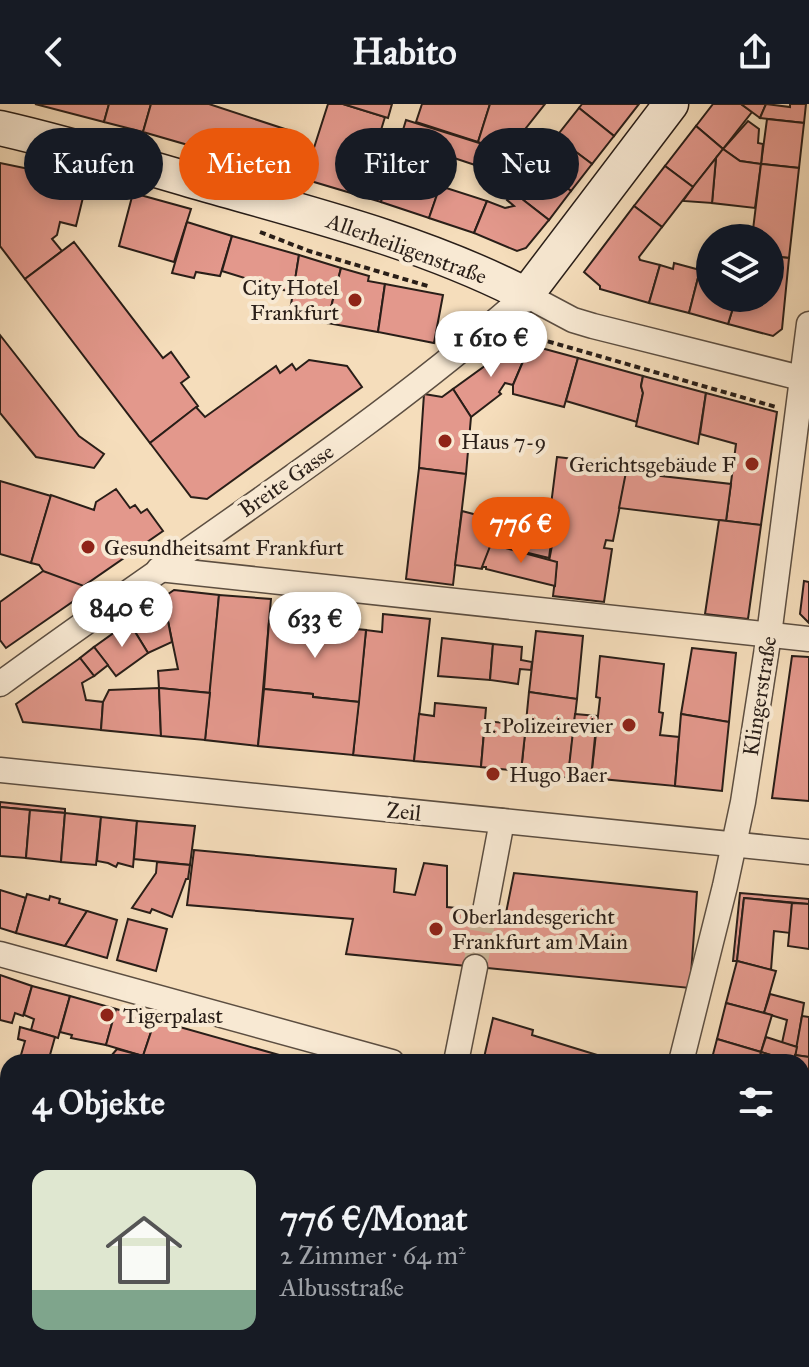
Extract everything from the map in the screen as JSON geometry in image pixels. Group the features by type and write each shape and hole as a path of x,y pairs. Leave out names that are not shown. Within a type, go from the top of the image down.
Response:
{"main road":[{"path":"526,295 671,104"},
{"name":"Allerheiligenstraße","path":"0,128 372,233 477,270 526,295"}],"street":[{"name":"Allerheiligenstraße","path":"526,295 573,320 603,330 806,379"},
{"name":"Breite Gasse","path":"0,684 329,451 526,295"},
{"name":"Klingerstraße","path":"683,1054 735,845 806,379 809,324"},
{"path":"159,569 809,639"},
{"name":"Zeil","path":"0,770 809,852"},
{"path":"485,911 502,821"},
{"path":"0,954 363,1054"},
{"path":"458,1054 475,967"}],"building":[{"path":"35,104 109,104 104,122"},
{"path":"109,104 151,104 144,128 127,128 104,122"},
{"path":"151,104 209,104 282,128 179,128 179,142 163,138 163,128 144,128"},
{"path":"328,104 343,104 385,117 382,128 335,128 335,188 319,183 319,132"},
{"path":"343,104 392,104 388,118"},
{"path":"422,104 490,104 482,128 473,128 473,140 457,135 457,128 435,128 416,122"},
{"path":"490,104 545,104 526,128 482,128"},
{"path":"582,104 639,104 614,136 579,108"},
{"path":"713,104 741,104 752,112 723,149 696,126"},
{"path":"741,104 766,104 760,118"},
{"path":"766,104 790,107 790,104 806,104 804,123 760,118"},
{"path":"579,108 614,136 592,164 579,154 579,128 563,128"},
{"path":"767,119 804,123 799,168 761,164"},
{"path":"406,120 431,128 404,128"},
{"path":"748,121 759,129 758,143 763,144 761,164 740,161 723,149"},
{"path":"696,126 723,149 693,187 665,166"},
{"path":"457,136 473,141 473,164 457,159"},
{"path":"723,149 740,161 761,164 755,208 712,203 716,158"},
{"path":"579,154 592,164 579,181"},
{"path":"716,158 712,203 683,201 693,187"},
{"path":"0,163 24,168 24,200 82,200 76,226 60,222 57,235 52,239 62,251 25,279 0,246"},
{"path":"761,164 799,168 789,258 784,257 784,224 754,224"},
{"path":"665,166 693,187 662,227 634,206"},
{"path":"457,191 473,197 473,200 487,201 474,233 429,218 435,200 457,200"},
{"path":"131,200 158,200 191,209 174,262 119,246"},
{"path":"382,200 435,200 429,218"},
{"path":"507,200 523,200 549,220 526,248 517,251 474,233 487,201 505,208 514,206"},
{"path":"523,200 564,200 549,220"},
{"path":"634,206 662,227 639,257 640,260 660,265 649,303 600,289 584,272"},
{"path":"187,222 232,236 220,276 196,272 194,278 172,273"},
{"path":"232,236 299,255 293,293 222,271"},
{"path":"74,242 163,358 171,352 189,377 181,383 198,406 150,443 25,279"},
{"path":"299,255 341,268 327,323 289,317"},
{"path":"784,257 789,258 784,309"},
{"path":"674,263 696,269 696,286 689,313 649,303 660,265 673,269"},
{"path":"341,268 369,276 368,281 385,284 378,332 327,323"},
{"path":"385,284 443,295 434,343 378,332"},
{"path":"696,286 696,312 732,312 728,324 689,313"},
{"path":"732,312 784,312 782,329 773,336 728,324"},
{"path":"0,335 79,436 104,454 94,468 36,457 0,413"},
{"path":"518,342 530,345 513,385 505,383 499,392 501,394 471,417 453,389"},
{"path":"530,345 578,358 564,407 513,394 513,385"},
{"path":"578,358 643,376 637,422 566,401"},
{"path":"309,360 347,366 362,387 207,499 191,497 150,443 196,407 205,417 276,366 280,373 292,364 296,370"},
{"path":"643,376 706,393 698,444 636,426"},
{"name":"Haus 7-9","path":"453,389 471,417 466,474 419,468 424,394 442,397"},
{"name":"Gerichtsgebäude F","path":"706,393 777,412 761,525 726,521 736,444 700,434"},
{"path":"557,457 628,465 613,541 606,540 604,548 612,549 604,602 553,596 557,562 549,561 555,530 548,529"},
{"path":"419,468 466,474 453,585 406,579"},
{"path":"626,472 731,484 726,521 619,508"},
{"path":"0,481 51,496 31,563 0,554"},
{"name":"Gesundheitsamt Frankfurt","path":"116,489 130,508 135,505 141,513 147,509 163,531 82,587 44,572 39,565 31,563 51,495 94,510 96,502"},
{"path":"462,511 500,521 482,569 455,565"},
{"path":"719,520 761,525 748,619 705,614"},
{"path":"500,521 552,534 549,558 491,544"},
{"path":"491,544 557,562 555,586 482,567"},
{"path":"43,571 84,586 88,591 6,648 0,640 0,602"},
{"path":"804,581 809,582 809,623 800,614"},
{"path":"174,590 219,595 210,693 159,688 158,671 178,669 168,621 158,601"},
{"path":"219,595 271,599 258,746 205,740"},
{"path":"158,601 168,621 172,642 148,653 129,622"},
{"path":"383,614 430,619 414,761 353,755 366,630 382,632"},
{"path":"269,621 366,630 359,702 264,689"},
{"path":"129,622 148,653 116,676 94,647"},
{"path":"536,631 583,636 577,699 529,692"},
{"path":"442,638 493,644 490,680 438,676"},
{"path":"493,644 522,647 521,660 532,662 531,670 520,669 518,684 490,680"},
{"path":"94,647 108,665 94,676 80,658"},
{"path":"692,648 736,653 729,722 681,714"},
{"name":"1. Polizeirevier","path":"600,656 664,664 660,735 679,737 675,786 591,778 600,698 596,697"},
{"path":"792,656 809,657 809,801 772,798"},
{"path":"80,658 94,676 82,683 86,700 103,702 101,730 23,722 16,704"},
{"path":"159,688 161,736 101,730 103,702 109,690"},
{"path":"159,688 210,693 205,740 161,736"},
{"path":"264,689 359,702 353,755 258,746"},
{"path":"529,692 577,699 568,778 521,773"},
{"path":"435,703 486,708 481,767 414,761 419,714 434,716"},
{"path":"575,714 597,716 591,778 568,776"},
{"path":"681,714 729,722 722,791 675,786"},
{"path":"485,721 526,725 521,771 481,767"},
{"path":"0,802 65,809 65,813 0,807"},
{"path":"0,807 30,810 26,858 0,856"},
{"path":"30,810 65,813 61,862 26,858"},
{"path":"65,813 101,817 96,865 61,862"},
{"path":"101,817 137,821 133,867 118,863 116,867 97,861"},
{"path":"137,821 195,826 190,865 134,859"},
{"path":"194,850 396,869 394,892 415,895 424,863 447,866 447,907 506,913 514,873 697,892 690,988 346,954 353,919 187,905"},
{"path":"157,862 190,865 188,879 172,917 152,909 150,913 132,908 156,873"},
{"path":"0,890 26,898 16,933 0,928"},
{"path":"740,893 809,899 809,904 744,898 737,961 733,961"},
{"path":"27,894 49,900 50,896 60,899 59,903 87,911 65,946 16,933"},
{"path":"744,898 792,903 790,933 774,931 771,970 737,961"},
{"path":"792,903 809,904 809,949 788,946"},
{"path":"87,911 117,920 107,958 65,946"},
{"path":"128,919 167,929 156,971 117,960"},
{"path":"737,961 776,971 764,1013 726,1003"},
{"path":"0,975 32,986 23,1016 15,1013 12,1023 0,1020"},
{"path":"32,986 70,996 58,1038 31,1030 34,1019 24,1015"},
{"path":"770,994 804,1003 797,1047 782,1043 787,1020 764,1013"},
{"path":"70,996 116,1009 106,1045 71,1038 72,1035 60,1032"},
{"path":"726,1003 772,1015 761,1052 717,1039"},
{"path":"116,1009 155,1020 144,1054 106,1045"},
{"path":"802,1016 809,1017 809,1054 795,1054"},
{"path":"493,1018 533,1030 532,1035 594,1054 485,1054"},
{"path":"155,1020 276,1054 144,1054"},
{"path":"20,1027 55,1037 50,1054 21,1054 25,1041 18,1039"},
{"path":"766,1037 797,1047 796,1054 761,1052"},
{"path":"717,1039 761,1052 761,1054 713,1054"},
{"path":"117,1049 136,1054 113,1054"}],"tunnel":[{"path":"475,967 485,911"}],"place":[{"name":"City Hotel Frankfurt","path":"355,300"},
{"name":"Haus 7-9","path":"445,441"},
{"name":"Gerichtsgebäude F","path":"752,464"},
{"name":"Gesundheitsamt Frankfurt","path":"88,547"},
{"name":"1. Polizeirevier","path":"629,725"},
{"name":"Hugo Baer","path":"493,774"},
{"name":"Oberlandesgericht Frankfurt am Main","path":"436,929"},
{"name":"Tigerpalast","path":"107,1015"}]}
